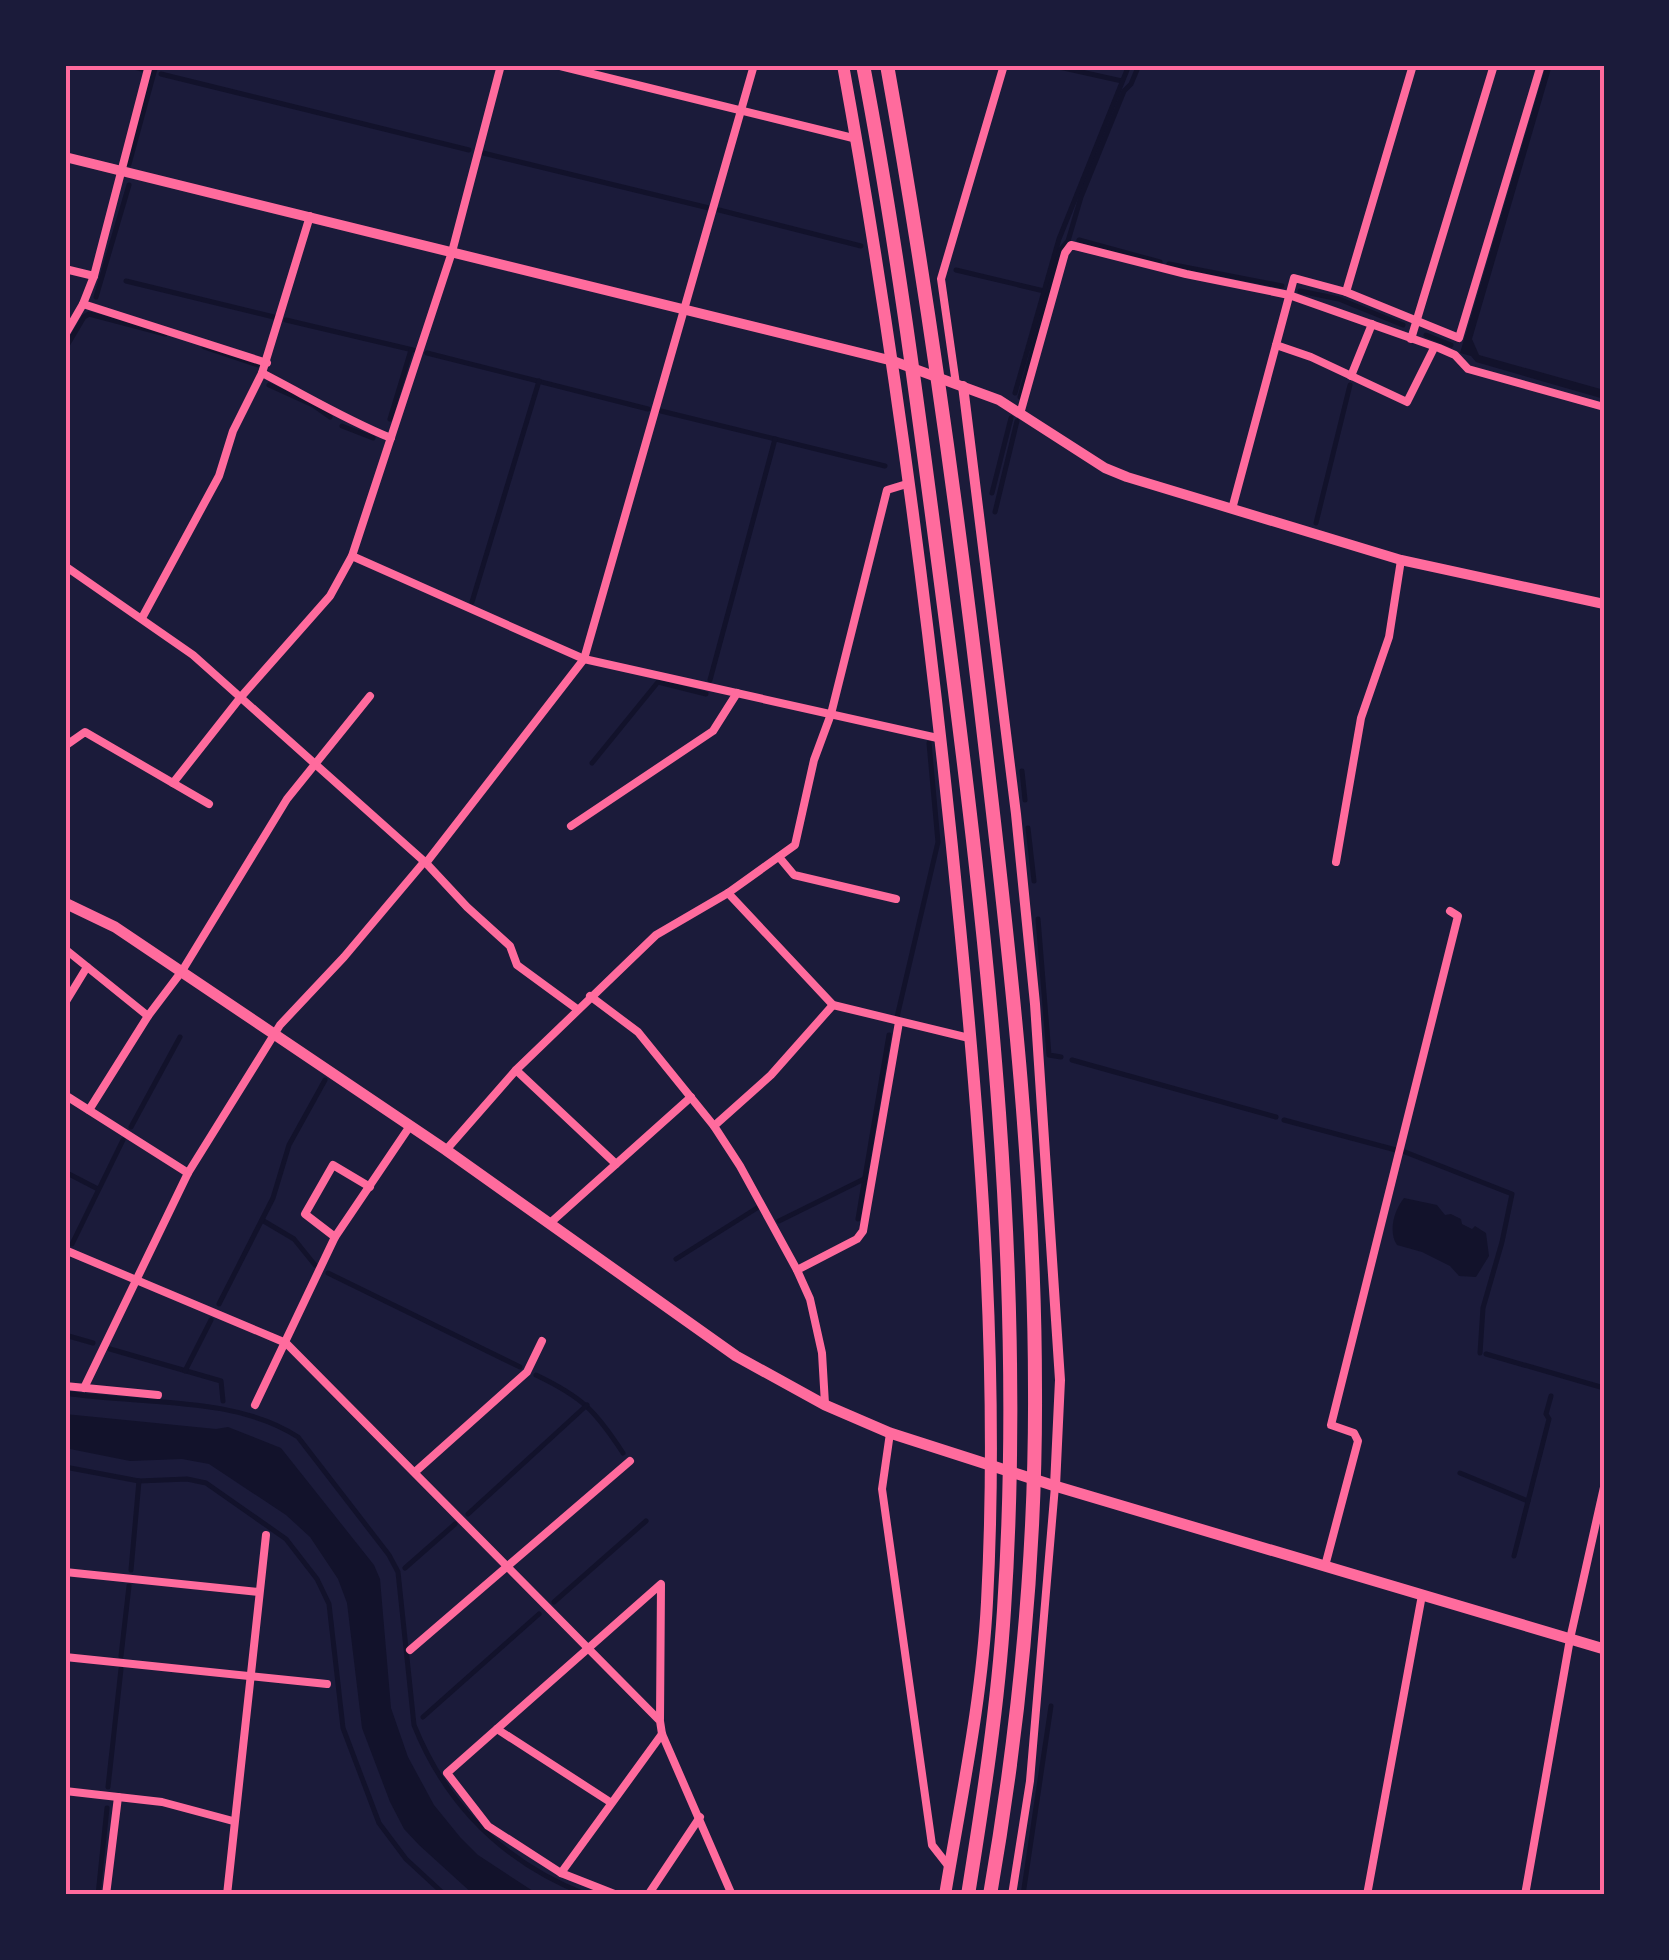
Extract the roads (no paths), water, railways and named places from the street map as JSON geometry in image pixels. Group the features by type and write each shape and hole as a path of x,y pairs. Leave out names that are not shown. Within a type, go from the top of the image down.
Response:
{"highway":[{"path":"863,65 916,388 957,704 987,988 1006,1237 1011,1387 1004,1612 988,1764 968,1895"},
{"path":"887,65 937,369 966,584 1011,986 1030,1237 1036,1388 1028,1595 1010,1766 990,1895"}],"main road":[{"path":"843,65 893,361 943,740 983,1198 990,1466 987,1604 966,1775 945,1895"},
{"path":"65,903 115,926 446,1150 736,1356 825,1405 890,1433 990,1466 1604,1649"}],"street":[{"path":"65,334 94,276 149,65"},
{"path":"173,783 240,698 330,596 352,556 452,252 500,65"},
{"path":"556,65 856,139"},
{"path":"84,1388 188,1172 274,1034 425,862 584,658 754,65"},
{"path":"1004,65 941,279 960,385 1016,814 1035,1004 1060,1380 1030,1781 1012,1895"},
{"path":"1346,292 1413,65"},
{"path":"1411,339 1494,65"},
{"path":"1455,355 1541,65"},
{"path":"65,158 893,361 999,400 1106,468 1401,560 1604,604"},
{"path":"142,618 219,476 233,431 267,362 310,216"},
{"path":"1020,414 1065,253 1071,245 1290,295 1455,355 1468,370 1604,407"},
{"path":"65,269 94,276"},
{"path":"1232,509 1294,278 1346,292 1459,338"},
{"path":"83,304 267,362"},
{"path":"1351,376 1372,324"},
{"path":"1276,345 1311,356 1407,402 1434,348"},
{"path":"262,373 316,400 344,420 391,438"},
{"path":"446,1150 516,1070 656,935 728,894 795,845 886,490 910,483"},
{"path":"352,556 584,658 943,740"},
{"path":"1336,862 1360,718 1389,637 1401,560"},
{"path":"65,566 193,656 425,862 510,946 517,965 577,1009"},
{"path":"571,826 712,732 736,693"},
{"path":"89,1110 148,1016 182,971 268,828 370,696"},
{"path":"65,746 84,732 209,804"},
{"path":"778,857 794,875 896,899"},
{"path":"728,894 833,1005 972,1038"},
{"path":"1325,1566 1358,1441 1354,1433 1331,1425 1458,916 1450,911"},
{"path":"65,949 148,1016"},
{"path":"65,1003 88,967"},
{"path":"590,996 638,1032 714,1126 740,1166 798,1270 810,1300 822,1352 825,1405"},
{"path":"714,1126 771,1076 833,1005"},
{"path":"798,1270 857,1239 863,1231 899,1022"},
{"path":"516,1070 616,1164"},
{"path":"65,1094 188,1172"},
{"path":"549,1224 691,1097"},
{"path":"255,1405 335,1237 410,1126"},
{"path":"335,1237 305,1214 333,1165 370,1186"},
{"path":"65,1250 286,1343 660,1721"},
{"path":"414,1472 528,1372 542,1341"},
{"path":"65,1386 158,1395"},
{"path":"890,1433 882,1490 932,1845 950,1868"},
{"path":"410,1650 630,1461"},
{"path":"1525,1895 1570,1639 1604,1487"},
{"path":"228,1895 266,1534"},
{"path":"65,1572 260,1592"},
{"path":"617,1895 560,1873 488,1826 447,1773 662,1584 662,1734 732,1895"},
{"path":"1366,1895 1422,1595"},
{"path":"65,1657 327,1684"},
{"path":"497,1730 610,1802"},
{"path":"560,1873 662,1734"},
{"path":"65,1791 162,1802 233,1821"},
{"path":"106,1895 118,1797"},
{"path":"648,1895 700,1816"}],"waterway":[{"path":"126,65 142,69"},
{"path":"129,164 156,65"},
{"path":"1050,65 1122,81"},
{"path":"1015,393 1059,239 1129,65"},
{"path":"1020,397 1060,250 1068,241 1081,197 1124,91 1139,65"},
{"path":"161,74 469,150"},
{"path":"483,153 709,208"},
{"path":"96,297 129,185"},
{"path":"719,210 861,246"},
{"path":"1079,240 1160,262"},
{"path":"1169,264 1282,286"},
{"path":"956,270 1044,291"},
{"path":"126,281 278,318"},
{"path":"1300,291 1339,299 1403,325"},
{"path":"65,349 89,314 165,334"},
{"path":"286,320 413,350"},
{"path":"1426,335 1451,345"},
{"path":"204,347 258,365"},
{"path":"390,419 411,350"},
{"path":"427,353 648,409"},
{"path":"472,602 539,381"},
{"path":"269,385 330,417"},
{"path":"1316,523 1350,385"},
{"path":"661,411 885,466"},
{"path":"992,493 1011,418"},
{"path":"995,512 1017,421"},
{"path":"342,426 373,438"},
{"path":"710,680 775,439"},
{"path":"592,763 658,682 706,694"},
{"path":"897,1017 938,842 929,743"},
{"path":"1022,771 1025,800"},
{"path":"1028,828 1034,881"},
{"path":"1038,919 1049,1055 1061,1057"},
{"path":"858,1219 889,1035"},
{"path":"131,1127 180,1037"},
{"path":"1072,1060 1276,1117"},
{"path":"219,1304 273,1198 289,1145 325,1080"},
{"path":"1284,1120 1396,1150"},
{"path":"72,1244 123,1140"},
{"path":"1405,1152 1512,1194 1483,1308 1480,1353"},
{"path":"65,1172 98,1189"},
{"path":"779,1221 864,1179"},
{"path":"676,1259 757,1208"},
{"path":"262,1220 294,1239 315,1265"},
{"path":"328,1273 520,1367"},
{"path":"185,1371 211,1320"},
{"path":"65,1335 93,1343"},
{"path":"110,1349 221,1381 223,1401"},
{"path":"1486,1354 1604,1388"},
{"path":"536,1375 586,1406 623,1453"},
{"path":"65,1393 216,1408 245,1414 298,1437 398,1572 414,1725 443,1782 482,1829 505,1849 557,1882 587,1895"},
{"path":"1514,1556 1549,1419 1546,1414 1551,1396"},
{"path":"468,1514 587,1405"},
{"path":"65,1467 139,1481 187,1479 206,1483 286,1539 317,1579 329,1604 343,1728 379,1823 406,1859 445,1895"},
{"path":"1460,1473 1528,1501"},
{"path":"131,1570 139,1481"},
{"path":"554,1602 646,1521"},
{"path":"405,1568 455,1524"},
{"path":"121,1656 129,1586"},
{"path":"423,1717 539,1614"},
{"path":"108,1787 121,1669"},
{"path":"1023,1895 1051,1706"},
{"path":"98,1895 107,1808"}]}
